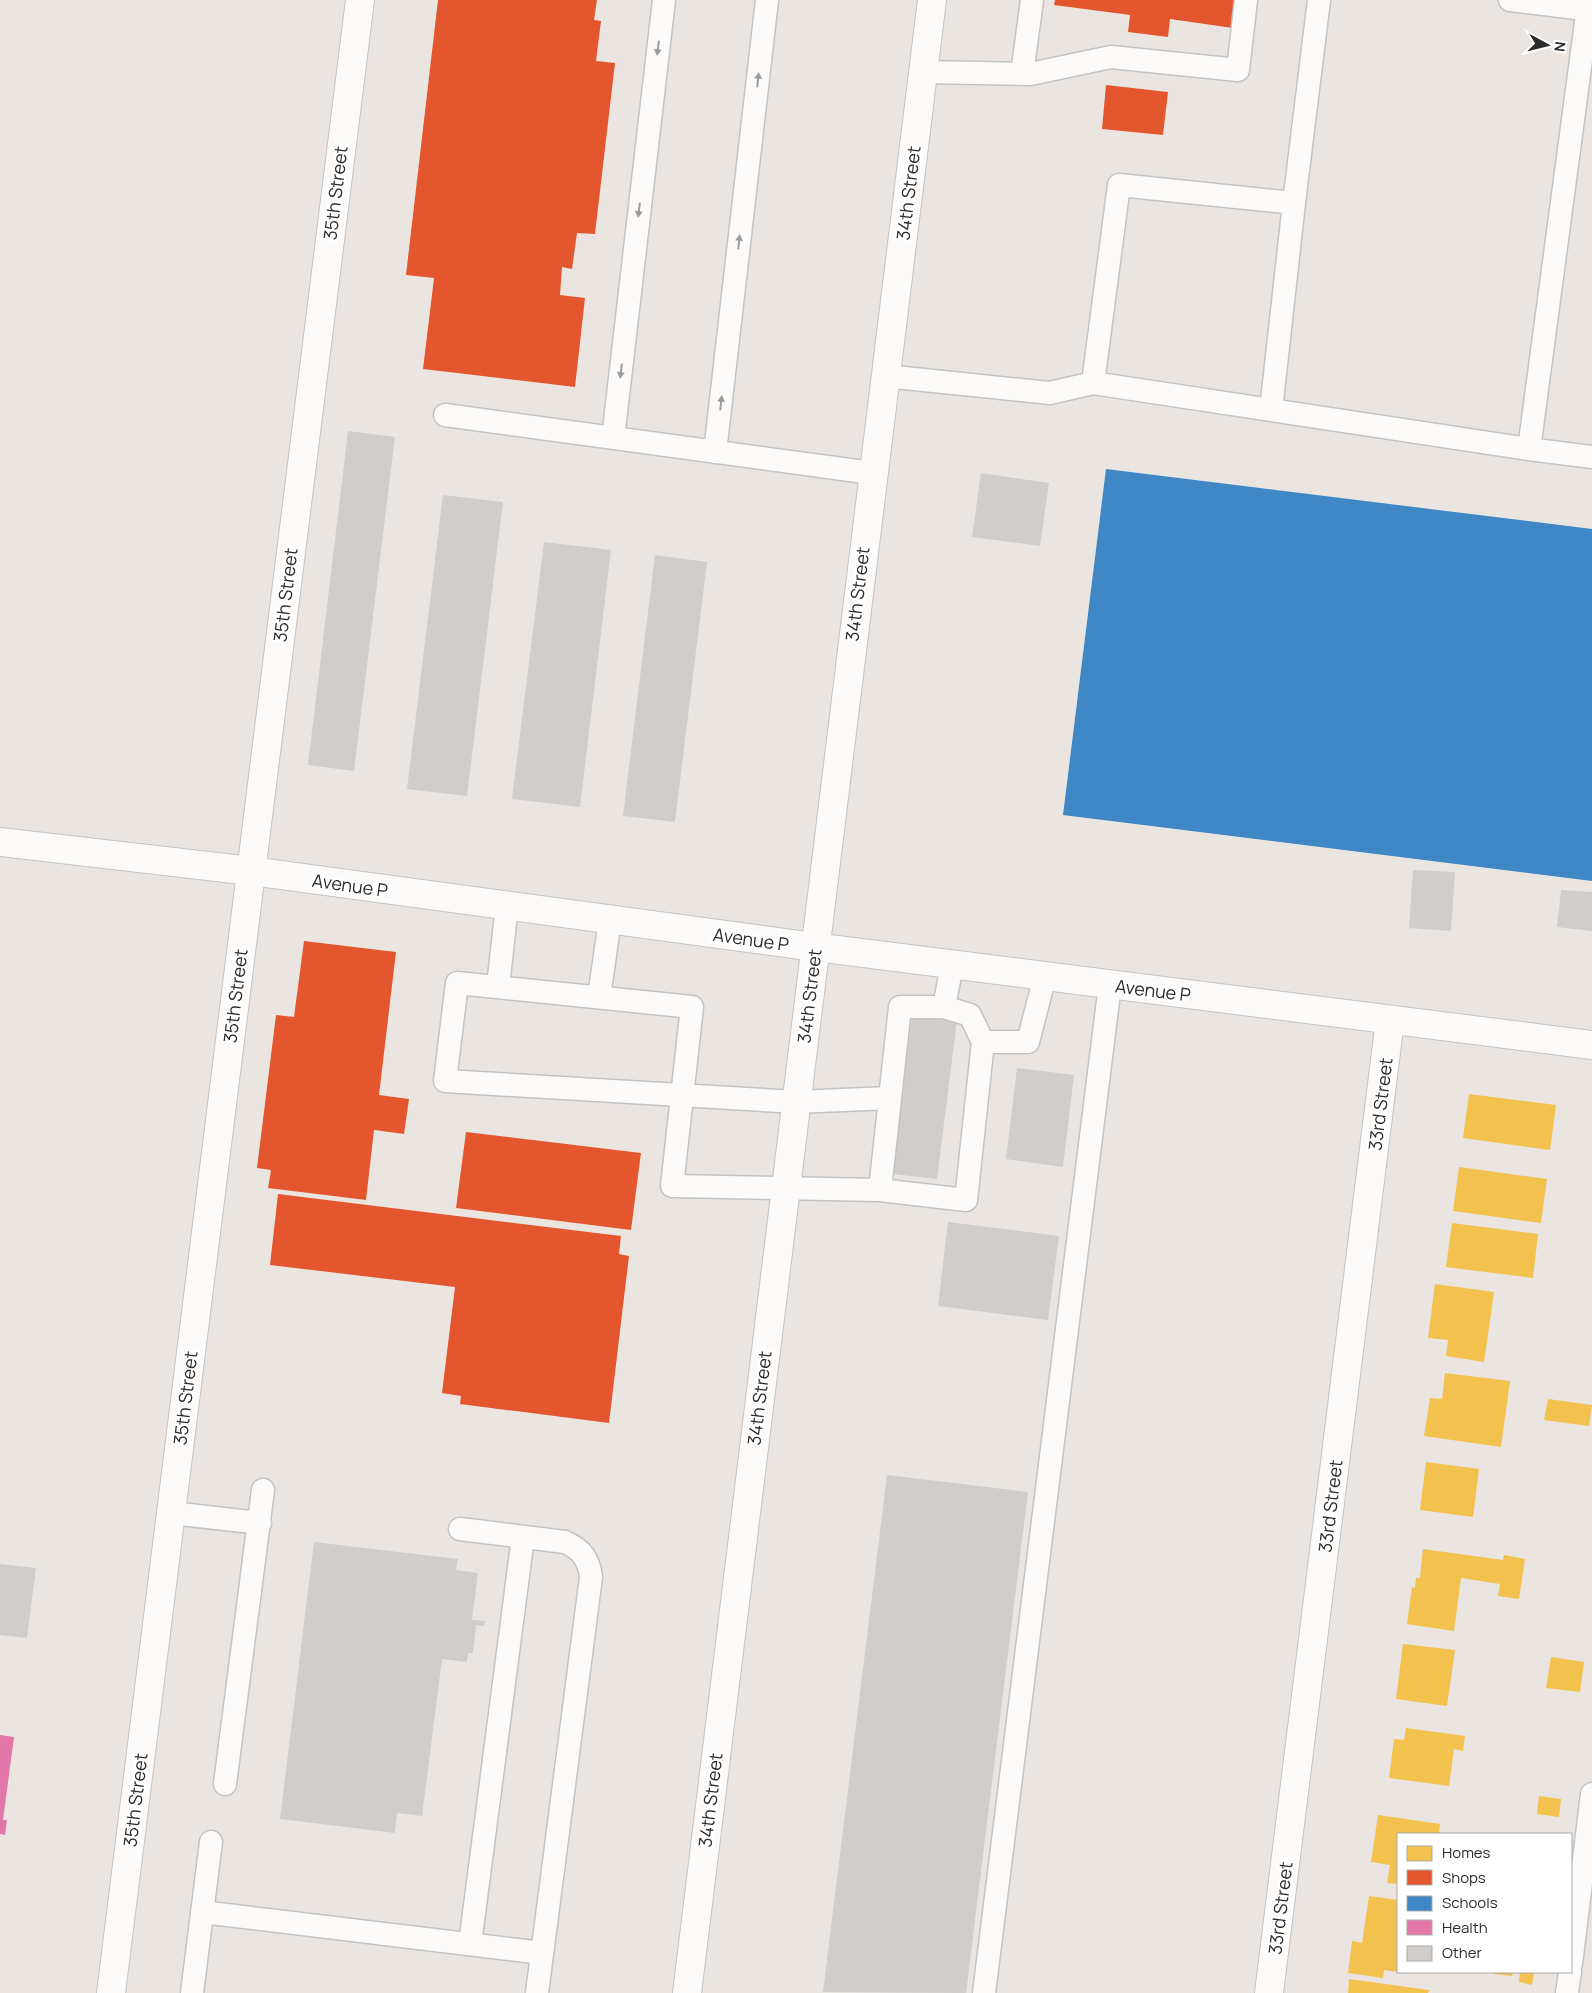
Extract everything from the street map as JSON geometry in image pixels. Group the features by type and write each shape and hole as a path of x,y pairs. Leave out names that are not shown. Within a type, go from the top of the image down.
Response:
{"street":[{"name":"35th Street","path":"111,1993 360,0"},
{"name":"34th Street","path":"687,1993 872,473 932,0"},
{"name":"Avenue P","path":"0,842 251,871 952,965 1592,1046"},
{"name":"33rd Street","path":"1269,1993 1390,1020"}],"lane":[{"path":"613,438 664,0"},
{"path":"716,452 767,0"},
{"path":"1022,74 1032,0"},
{"path":"923,72 1030,74 1110,57 1238,70 1246,0"},
{"path":"1271,410 1319,0"},
{"path":"1510,0 1589,6 1529,449"},
{"path":"1094,383 1119,185 1294,203"},
{"path":"885,376 1050,393 1094,383 1529,449 1592,456"},
{"path":"445,415 872,473"},
{"path":"498,986 507,906"},
{"path":"599,997 610,920"},
{"path":"944,1007 952,965"},
{"path":"983,1042 1028,1042 1045,976"},
{"path":"880,1190 900,1007 944,1007 970,1015 983,1042 966,1200 880,1190 672,1186 682,1096 692,1007 457,983 445,1081 682,1096 796,1102 889,1098"},
{"path":"984,1993 1110,985"},
{"path":"225,1784 263,1490"},
{"path":"171,1513 260,1523"},
{"path":"460,1529 564,1542 576,1547 590,1567 591,1577 537,1993"},
{"path":"470,1944 522,1537"},
{"path":"1572,1956 1592,1794"},
{"path":"192,1993 211,1842"},
{"path":"202,1912 542,1953"},
{"path":"1567,1993 1570,1973"}],"building: Homes":[{"path":"1469,1094 1556,1105 1550,1150 1463,1138"},
{"path":"1459,1167 1547,1179 1541,1223 1453,1211"},
{"path":"1452,1223 1538,1234 1533,1278 1446,1267"},
{"path":"1435,1284 1494,1292 1484,1362 1446,1356 1448,1340 1428,1338"},
{"path":"1445,1373 1510,1381 1501,1447 1424,1436 1430,1398 1442,1399"},
{"path":"1548,1399 1592,1405 1589,1426 1544,1420"},
{"path":"1426,1462 1479,1469 1473,1517 1420,1510"},
{"path":"1423,1549 1503,1560 1504,1555 1525,1559 1519,1599 1498,1596 1500,1584 1461,1578 1454,1631 1407,1624 1412,1587 1415,1588 1416,1578 1420,1578"},
{"path":"1403,1644 1455,1650 1447,1706 1396,1699"},
{"path":"1551,1657 1584,1662 1580,1692 1546,1688"},
{"path":"1406,1728 1465,1736 1463,1751 1454,1749 1449,1786 1389,1778 1394,1739 1404,1740"},
{"path":"1539,1796 1561,1799 1559,1817 1537,1814"},
{"path":"1378,1815 1440,1824 1439,1833 1397,1833 1397,1884 1387,1883 1390,1865 1371,1862"},
{"path":"1369,1896 1397,1900 1397,1972 1384,1970 1383,1978 1348,1973 1352,1941 1362,1943"},
{"path":"1494,1973 1513,1973 1512,1976"},
{"path":"1520,1973 1534,1973 1532,1985 1519,1982"},
{"path":"1349,1979 1429,1990 1428,1993 1348,1993"}],"building: Shops":[{"path":"438,0 597,0 594,20 601,21 596,61 615,63 595,234 577,233 572,269 562,267 560,295 585,298 575,387 423,369 434,278 406,275"},
{"path":"1055,0 1243,0 1240,29 1170,19 1168,37 1128,32 1130,15 1054,5"},
{"path":"1106,85 1168,92 1163,135 1102,129"},
{"path":"304,941 396,952 379,1095 409,1099 404,1134 374,1130 366,1200 268,1188 271,1170 257,1168 276,1015 294,1017"},
{"path":"466,1132 641,1153 631,1230 456,1208"},
{"path":"278,1194 621,1236 619,1254 629,1256 609,1423 460,1404 461,1396 442,1393 455,1287 270,1265"}],"building: Schools":[{"path":"1106,469 1592,529 1592,881 1063,815"}],"building: Health":[{"path":"0,1735 14,1737 3,1820 7,1820 5,1835 0,1834"}],"building: Other":[{"path":"348,431 395,437 354,771 308,765"},
{"path":"981,473 1049,483 1040,546 972,537"},
{"path":"443,495 503,502 467,796 407,789"},
{"path":"544,542 611,550 580,807 512,799"},
{"path":"655,555 707,562 675,822 623,816"},
{"path":"1413,870 1455,872 1451,931 1409,928"},
{"path":"1561,890 1592,892 1592,931 1557,927"},
{"path":"912,1014 957,1020 937,1179 893,1174"},
{"path":"1017,1068 1074,1075 1063,1167 1006,1159"},
{"path":"948,1222 1059,1236 1048,1320 938,1306"},
{"path":"887,1475 1028,1492 966,1993 823,1992"},
{"path":"314,1542 458,1559 456,1570 478,1573 472,1620 485,1621 484,1626 476,1625 473,1653 468,1653 467,1662 442,1659 422,1816 397,1813 395,1833 280,1819"},
{"path":"0,1564 36,1568 27,1638 0,1635"}]}
